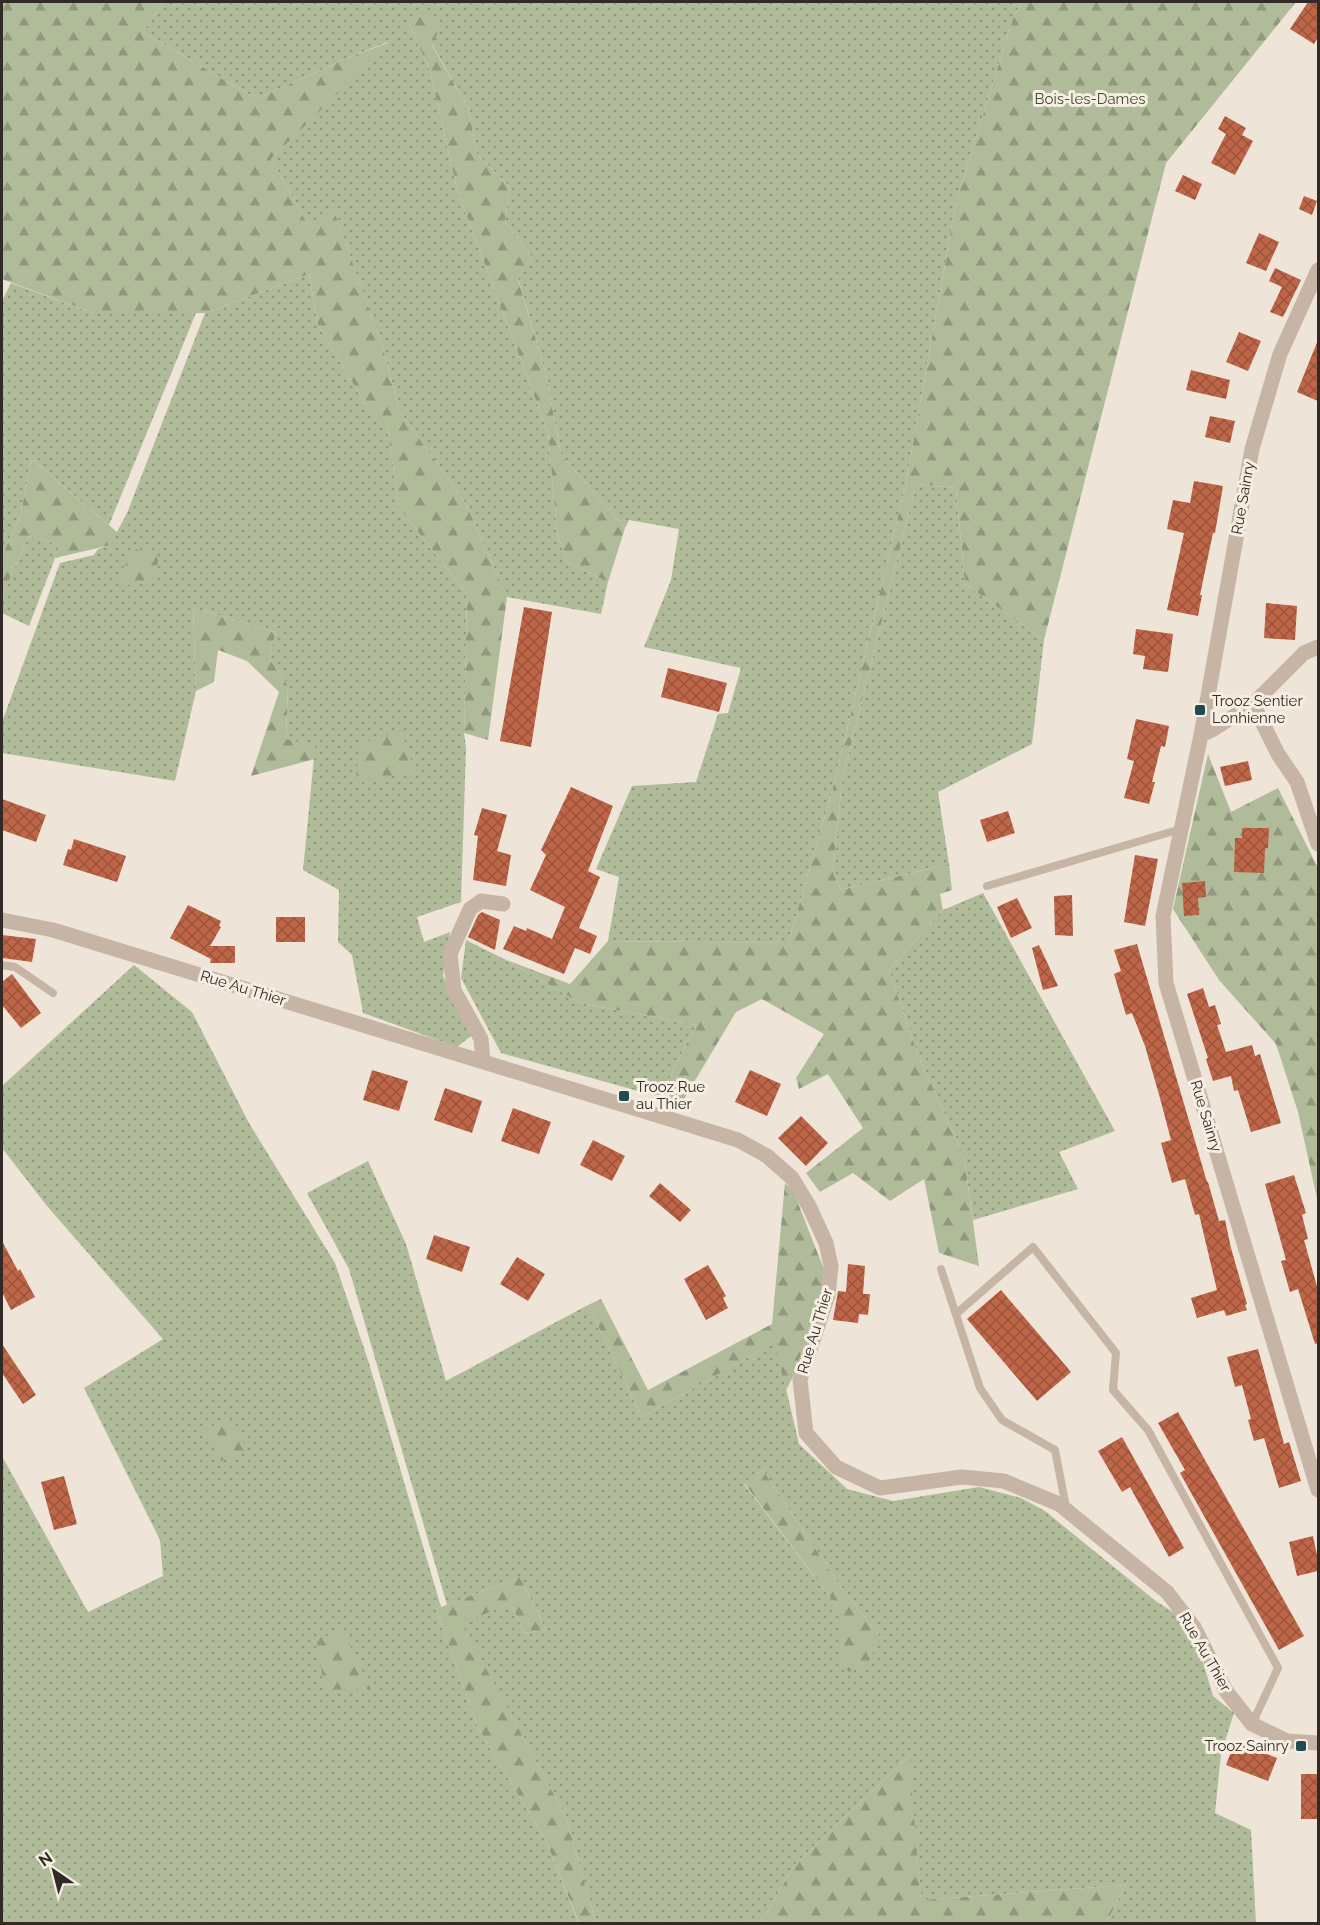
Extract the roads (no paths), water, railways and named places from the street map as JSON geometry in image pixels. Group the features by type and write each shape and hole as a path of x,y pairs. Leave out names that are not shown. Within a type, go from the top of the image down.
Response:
{"street":[{"name":"Rue Sainry","path":"1318,270 1280,354 1252,449 1201,735 1163,916 1166,983 1318,1490"},
{"path":"1201,735 1253,704 1304,653 1318,647"},
{"path":"1253,704 1278,754 1297,782 1318,844"},
{"path":"483,1061 481,1039 454,990 450,954 470,909 481,900 503,904"},
{"name":"Rue Au Thier","path":"2,920 52,930 483,1061 738,1140 767,1156 792,1178 809,1206 826,1243 831,1266 828,1295 800,1380 806,1433 836,1467 880,1488 962,1477 1004,1481 1059,1504 1167,1592 1194,1627 1226,1691 1252,1724 1287,1741 1318,1743"}],"lane":[{"path":"987,886 1181,829"},
{"path":"2,965 15,967 53,993"},
{"path":"956,1314 1033,1247 1116,1353 1113,1390 1148,1430 1278,1668 1252,1724"},
{"path":"941,1269 980,1388 1002,1420 1055,1450 1066,1509"}],"place":[{"name":"Trooz Sentier Lonhienne","path":"1200,710"},
{"name":"Trooz Rue au Thier","path":"624,1096"},
{"name":"Trooz Sainry","path":"1301,1746"}],"park label":[{"name":"Bois-les-Dames","path":"1090,99"}]}
